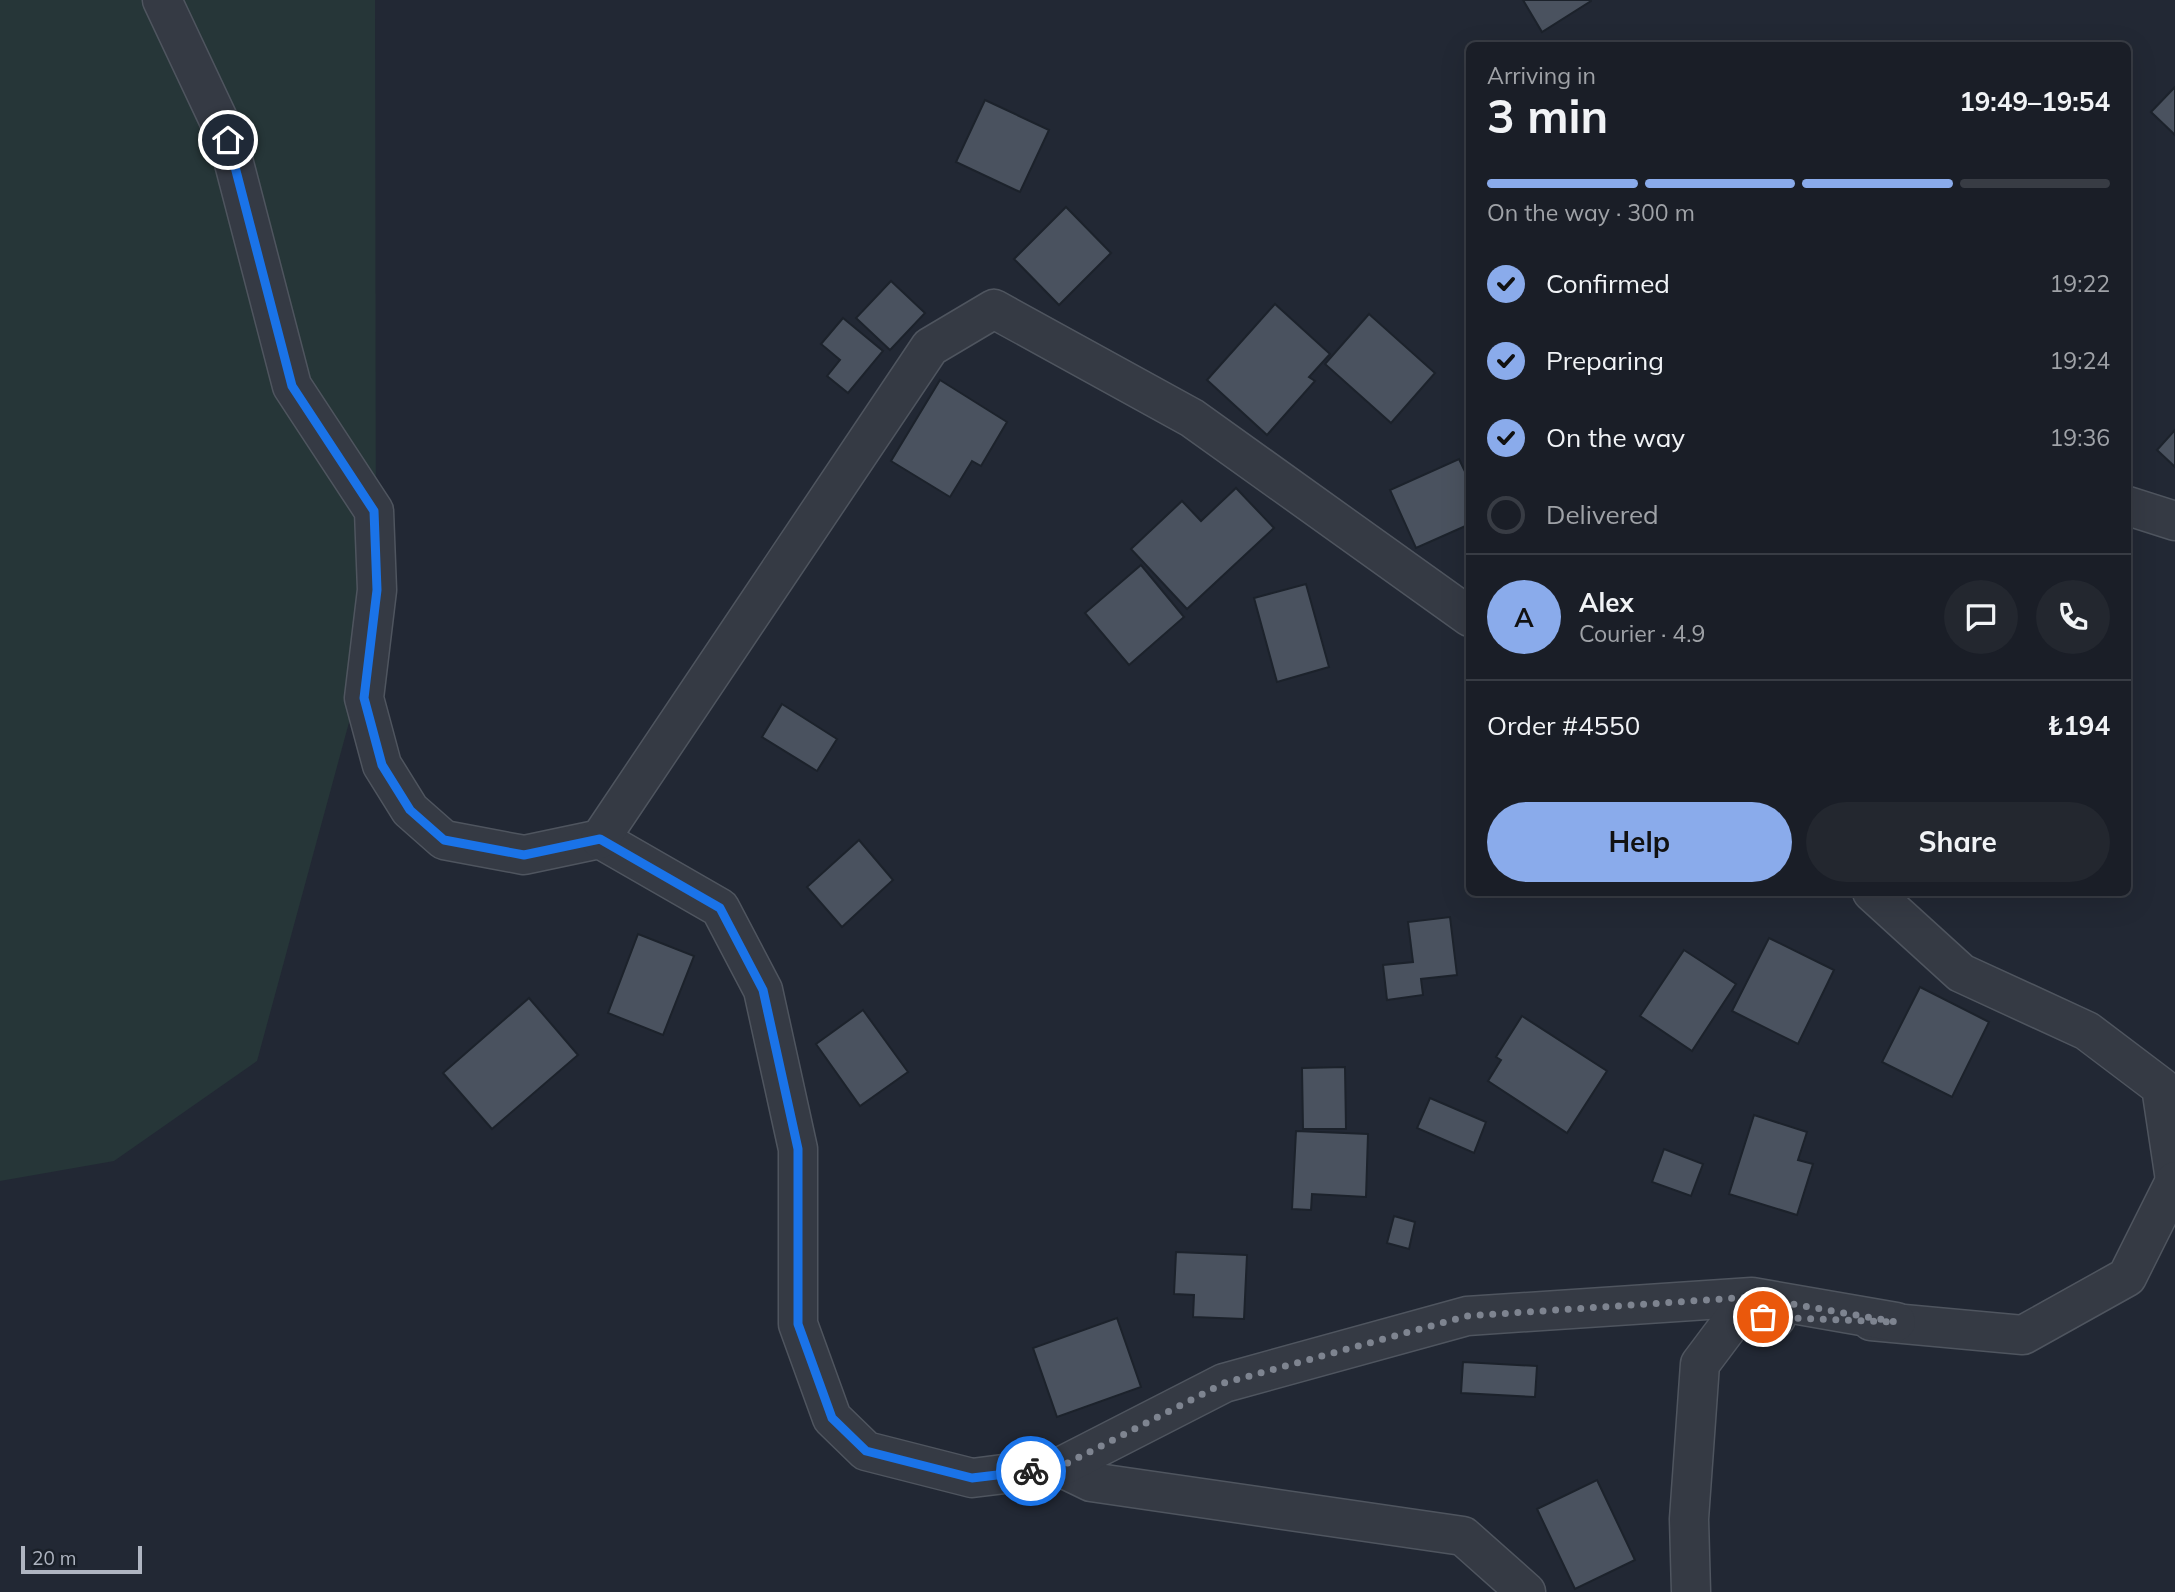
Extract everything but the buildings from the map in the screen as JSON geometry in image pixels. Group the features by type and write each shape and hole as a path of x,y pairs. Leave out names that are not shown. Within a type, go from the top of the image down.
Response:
{"street":[{"path":"162,0 228,140 292,386 374,511 377,590 364,698 382,765 410,810 444,840 524,855 600,839 720,908 763,990 798,1149 798,1324 832,1418 866,1451 972,1478 1060,1467 1224,1383 1467,1316 1752,1297 1896,1322"},
{"path":"600,839 930,347 994,309 1192,418 1466,614"},
{"path":"2131,507 2175,521"},
{"path":"1691,1592 1689,1519 1700,1364 1736,1316 1896,1322 2023,1335 2127,1277 2175,1180 2161,1087 2087,1031 1961,973 1876,896"},
{"path":"1060,1467 1091,1482 1463,1536 1526,1592"}],"shaded area":[{"path":"0,0 375,0 376,623 257,1061 114,1161 0,1181"}],"way so far":[{"path":"1031,1471 1060,1467 1224,1383 1467,1316 1752,1297 1896,1322 1763,1317"}],"route":[{"path":"228,140 292,386 374,511 377,590 364,698 382,765 410,810 444,840 524,855 600,839 720,908 763,990 798,1149 798,1324 832,1418 866,1451 972,1478 1031,1471"}]}
